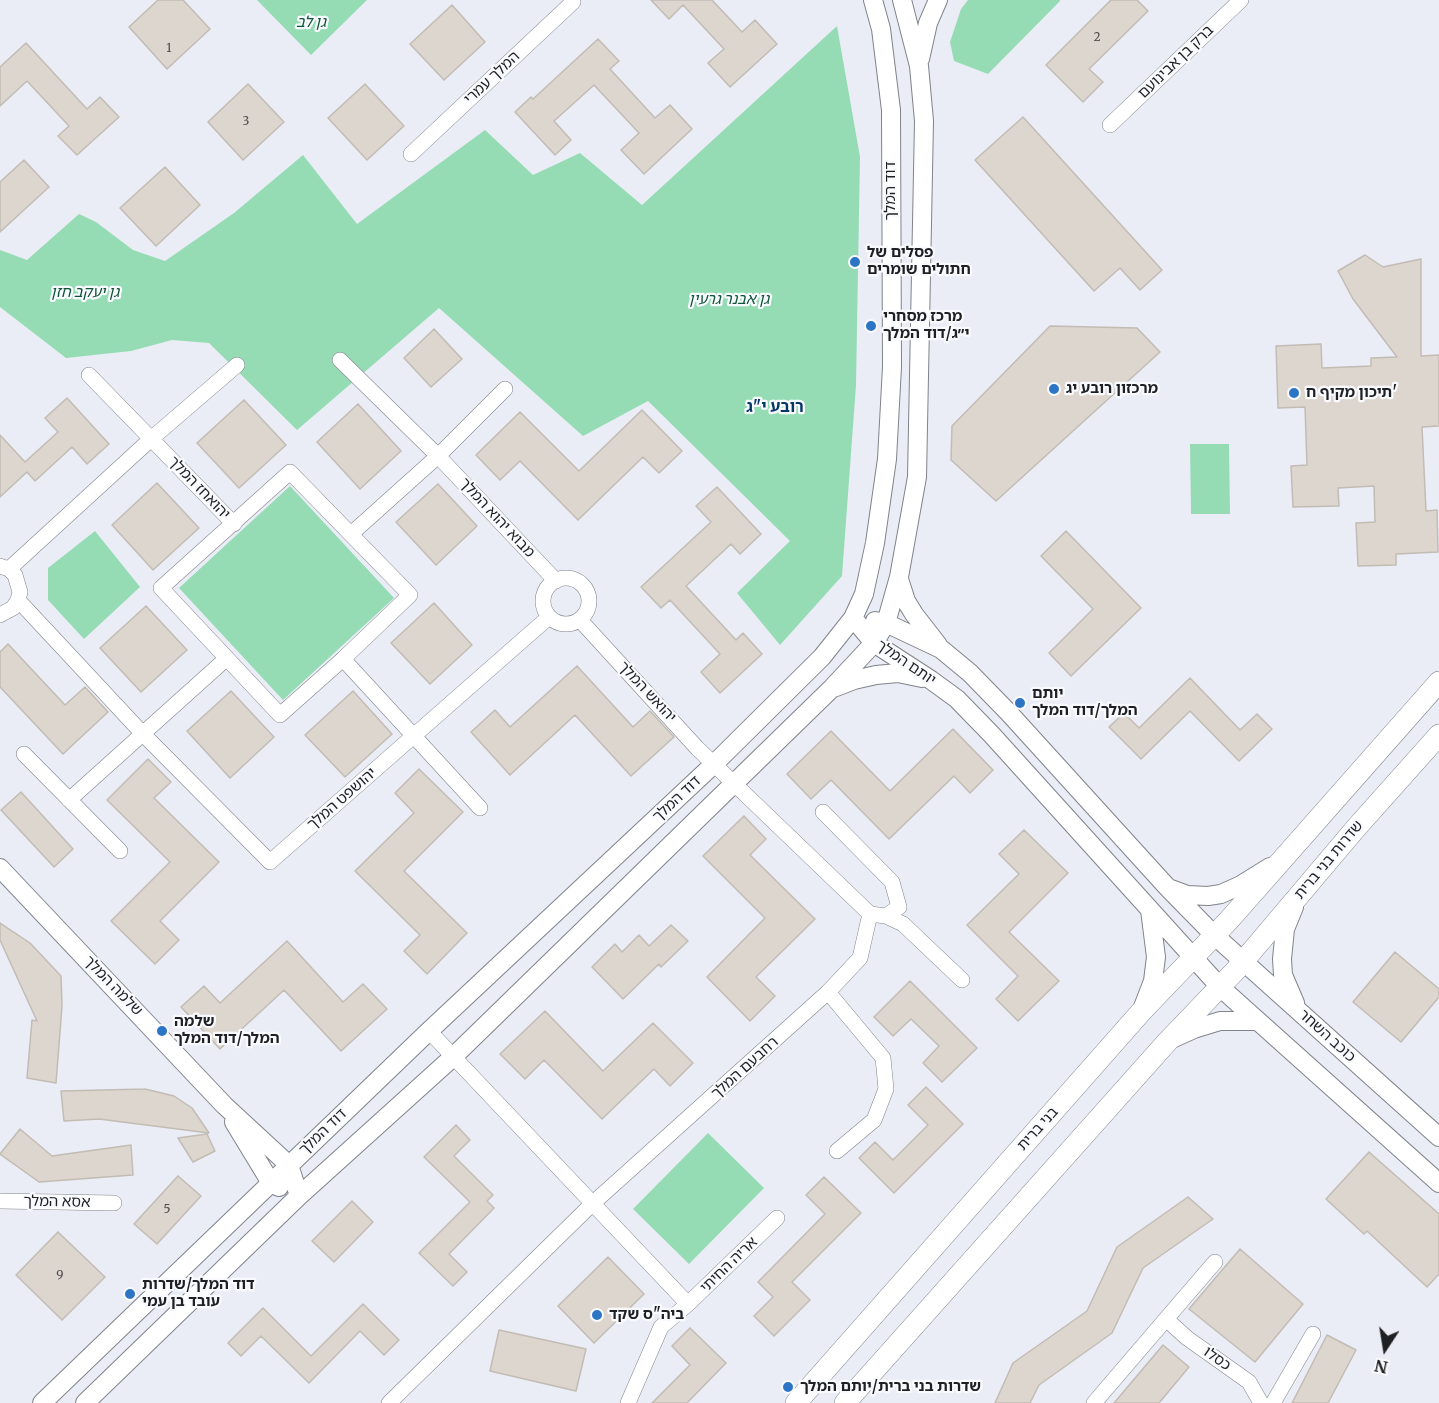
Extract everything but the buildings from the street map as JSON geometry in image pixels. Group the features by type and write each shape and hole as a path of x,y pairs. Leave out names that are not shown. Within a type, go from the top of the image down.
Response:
{"main road":[{"path":"1284,858 1439,682"},
{"name":"שדרות בני ברית","path":"1220,987 1439,735"},
{"name":"בני ברית","path":"795,1403 1141,1012 1284,858"},
{"path":"845,1403 1167,1042 1220,987"}],"street":[{"name":"דוד המלך","path":"42,1403 429,1031 714,764 822,657 853,618 864,594 875,543 887,459 892,367 891,110 881,29 873,0"},
{"name":"דוד המלך","path":"85,1403 299,1196 453,1057 734,784 831,689 874,643 886,623 899,577 917,477 924,151 919,66 902,0"},
{"path":"919,66 928,23 938,0"},
{"name":"המלך עמרי","path":"411,154 573,2"},
{"name":"ברק בן אבינועם","path":"1110,125 1234,2"},
{"name":"מבוא יהוא המלך","path":"340,360 438,456 556,580"},
{"path":"0,615 13,608 20,592 19,583 4,567 237,365"},
{"name":"יהואחז המלך","path":"89,375 234,524 290,472 351,534"},
{"path":"234,524 161,588 280,715 410,595 351,534 438,456 505,389"},
{"path":"899,577 906,601 941,648"},
{"path":"569,578 584,586 589,601 586,614 580,620 571,624 563,624 549,617 543,604 543,597 549,585 556,580 569,578"},
{"name":"יהושפט המלך","path":"18,600 144,734 270,862 549,617"},
{"name":"יותם המלך","path":"853,618 886,623 941,648 970,673 1214,935"},
{"name":"יותם המלך","path":"853,618 874,643 957,699 1220,987"},
{"name":"יהואש המלך","path":"580,620 714,764"},
{"path":"69,800 227,658"},
{"path":"343,659 480,808"},
{"path":"831,689 854,680 898,673 932,680"},
{"path":"24,754 120,851"},
{"path":"714,764 870,914 886,916 903,924 962,980"},
{"path":"823,812 892,882 899,907 886,916"},
{"path":"1168,888 1187,895 1221,894 1241,885 1284,858"},
{"name":"שלמה המלך","path":"0,868 224,1106 289,1165 299,1196"},
{"path":"1298,1011 1283,975 1282,959 1284,929 1300,894"},
{"path":"1141,1012 1153,981 1156,957 1150,910"},
{"name":"רחבעם המלך","path":"389,1403 592,1204 828,993 860,958 870,914"},
{"name":"כוכב השחר","path":"1214,935 1439,1137"},
{"path":"1220,987 1439,1183"},
{"path":"828,993 883,1058 886,1089 874,1120 837,1151"},
{"path":"1167,1042 1194,1029 1220,1021 1258,1021"},
{"path":"429,1031 688,1304"},
{"name":"שלמה המלך","path":"224,1106 271,1183"},
{"path":"271,1183 299,1196"},
{"name":"אסא המלך","path":"0,1201 114,1203"},
{"name":"אריה החיתי","path":"628,1403 661,1327 777,1218"},
{"path":"1094,1403 1215,1262"},
{"name":"כסלו","path":"1166,1319 1187,1338 1249,1382 1262,1403"},
{"path":"1274,1403 1314,1334"}],"green space":[{"name":"גן לב","path":"257,0 367,0 311,55"},
{"path":"968,0 1060,1 988,74 954,61 950,42 961,9"},
{"name":"גן אבנר גרעין","path":"837,26 860,157 856,385 842,576 780,645 737,593 790,541 648,401 583,436 439,308 297,430 209,343 172,340 131,351 66,358 0,307 0,250 27,260 79,214 96,222 133,250 165,261 234,213 303,155 357,224 485,130 533,175 580,153 642,205"},
{"path":"1190,444 1229,444 1230,514 1191,514"},
{"path":"290,486 394,598 283,700 179,588"},
{"path":"95,531 140,587 84,639 48,600 48,568"},
{"path":"708,1133 764,1188 689,1264 633,1209"}],"place":[{"name":"פסלים של חתולים שומרים","path":"855,262"},
{"name":"מרכז מסחרי י״ג/דוד המלך","path":"871,326"},
{"name":"מרכזון רובע יג","path":"1054,389"},
{"name":"תיכון מקיף ח'","path":"1294,393"},
{"name":"יותם המלך/דוד המלך","path":"1020,703"},
{"name":"שלמה המלך/דוד המלך","path":"162,1031"},
{"name":"דוד המלך/שדרות עובד בן עמי","path":"130,1294"},
{"name":"ביה\"ס שקד","path":"597,1315"},
{"name":"שדרות בני ברית/יותם המלך","path":"788,1387"}],"district":[{"name":"רובע י\"ג","path":"775,407"}],"park label":[{"name":"גן יעקב חזן","path":"85,293"}]}
